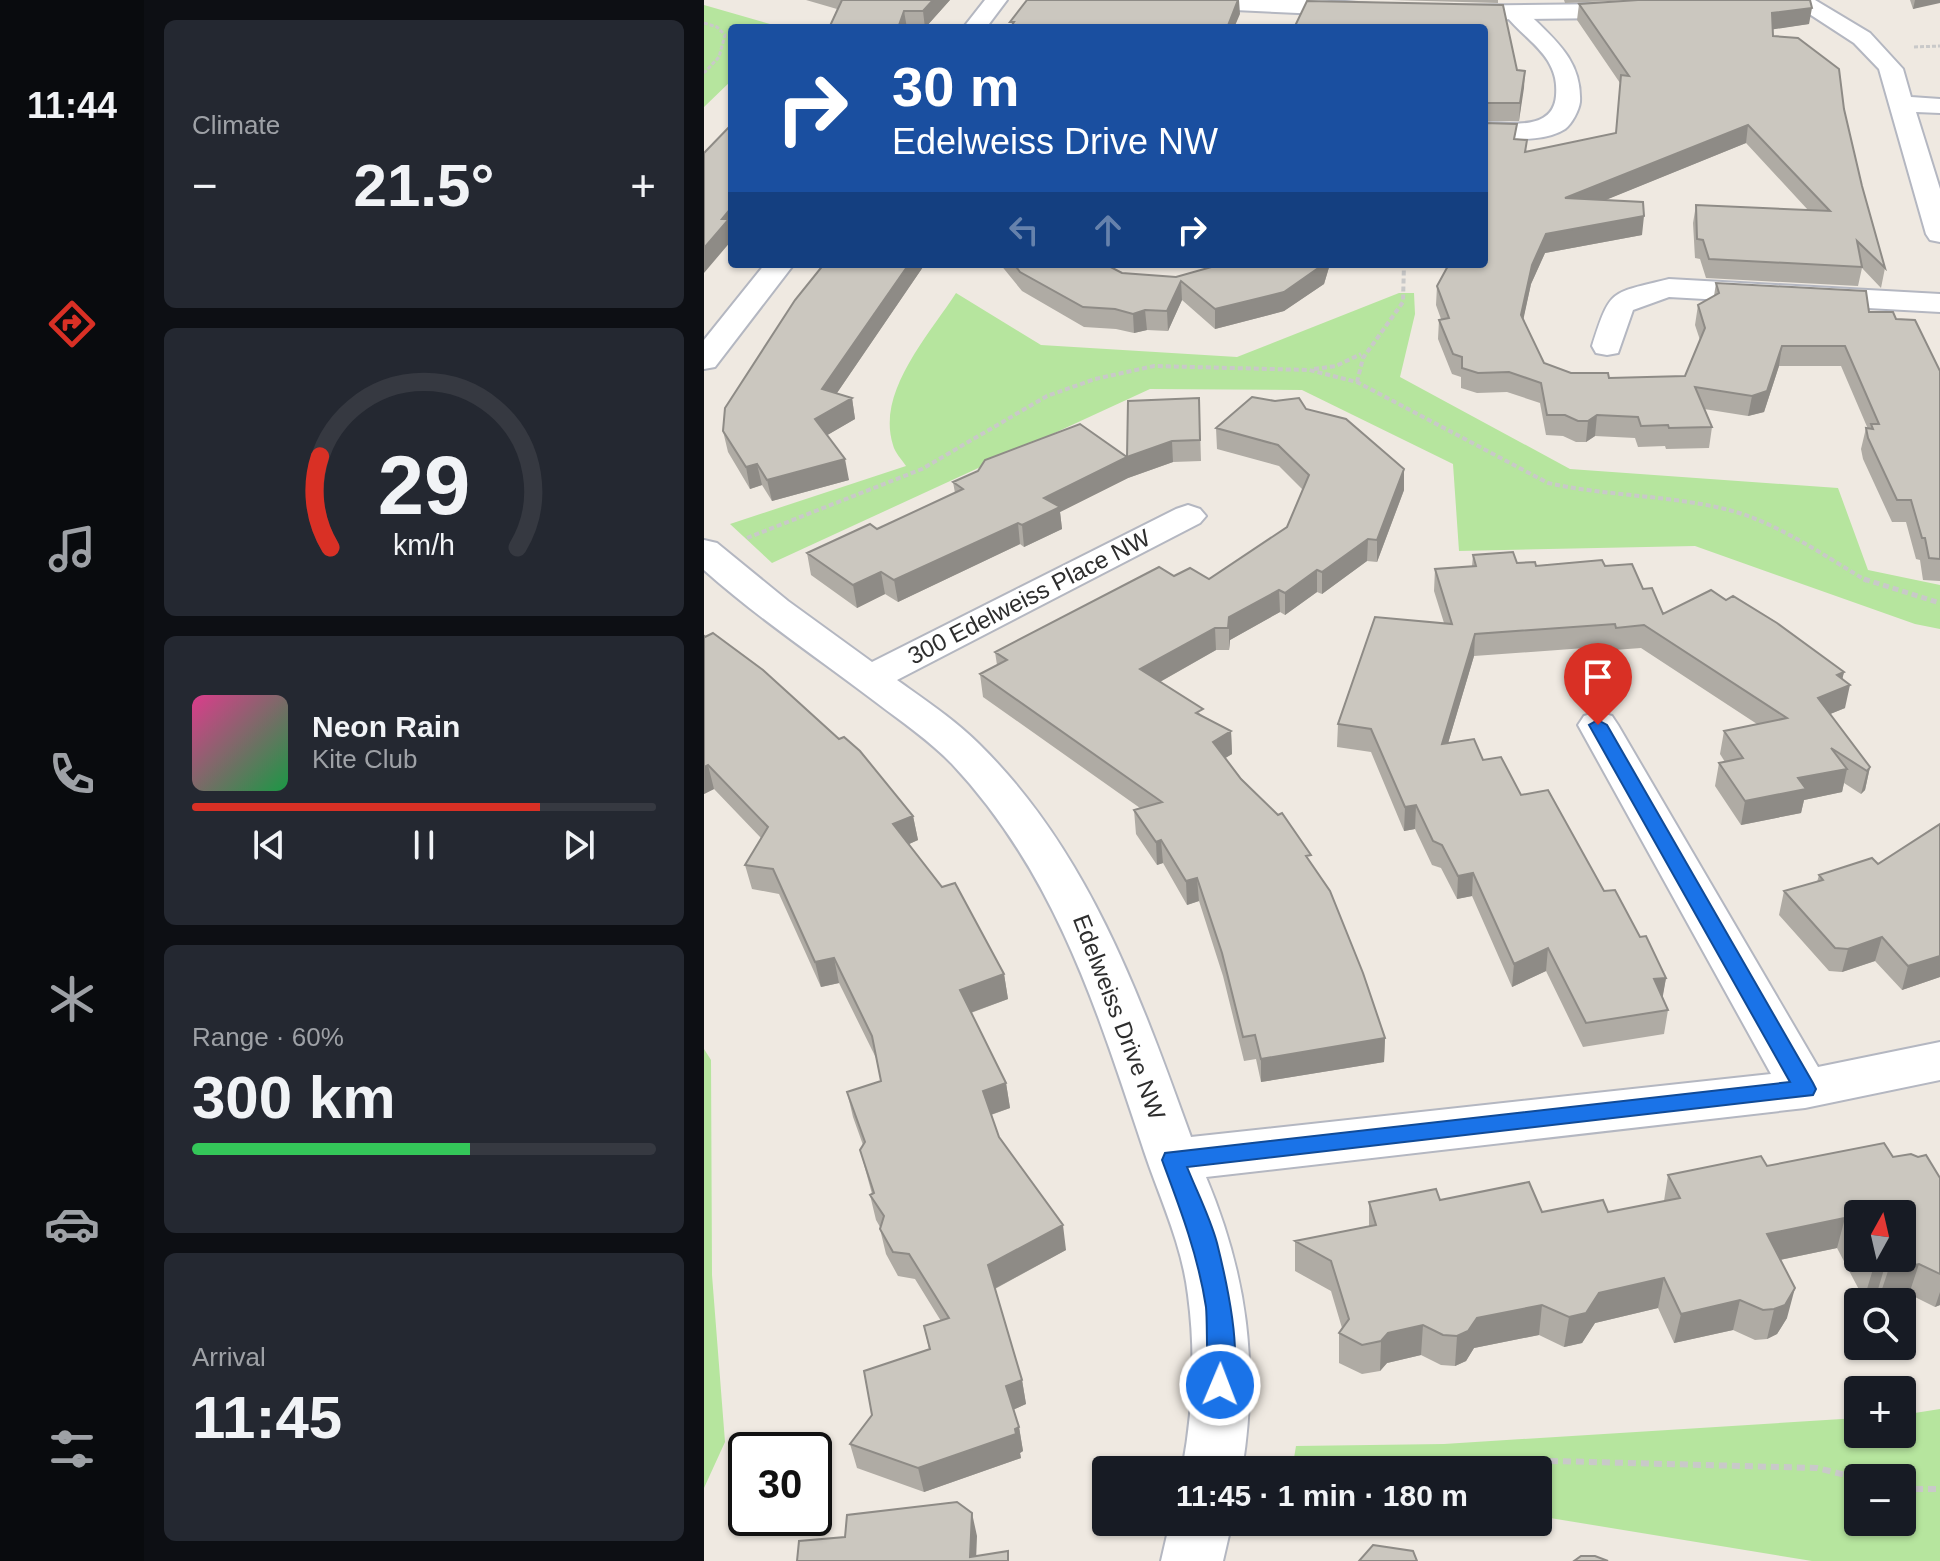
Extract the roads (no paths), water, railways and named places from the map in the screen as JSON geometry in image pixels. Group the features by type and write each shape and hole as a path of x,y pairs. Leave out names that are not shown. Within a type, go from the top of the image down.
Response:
{"street":[{"path":"977,24 996,0"},
{"path":"1170,0 1281,3 1393,11"},
{"path":"1419,12 1516,14 1626,10 1727,0"},
{"path":"1799,0 1856,35 1883,56 1891,69 1940,234"},
{"path":"1488,131 1535,130 1557,123 1565,116 1569,80 1557,56 1516,14"},
{"path":"1903,104 1940,106"},
{"path":"704,360 777,268"},
{"path":"1607,346 1620,305 1634,297 1669,288 1940,303"},
{"name":"300 Edelweiss Place NW","path":"870,679 1188,516"},
{"name":"Edelweiss Drive NW","path":"718,547 747,591 870,679 964,752 1008,802 1079,910 1111,982 1204,1241 1218,1308 1222,1360 1215,1456"},
{"path":"1598,725 1805,1089"},
{"path":"1173,1160 1805,1089 1940,1061"},
{"path":"1192,1561 1198,1536"}]}
